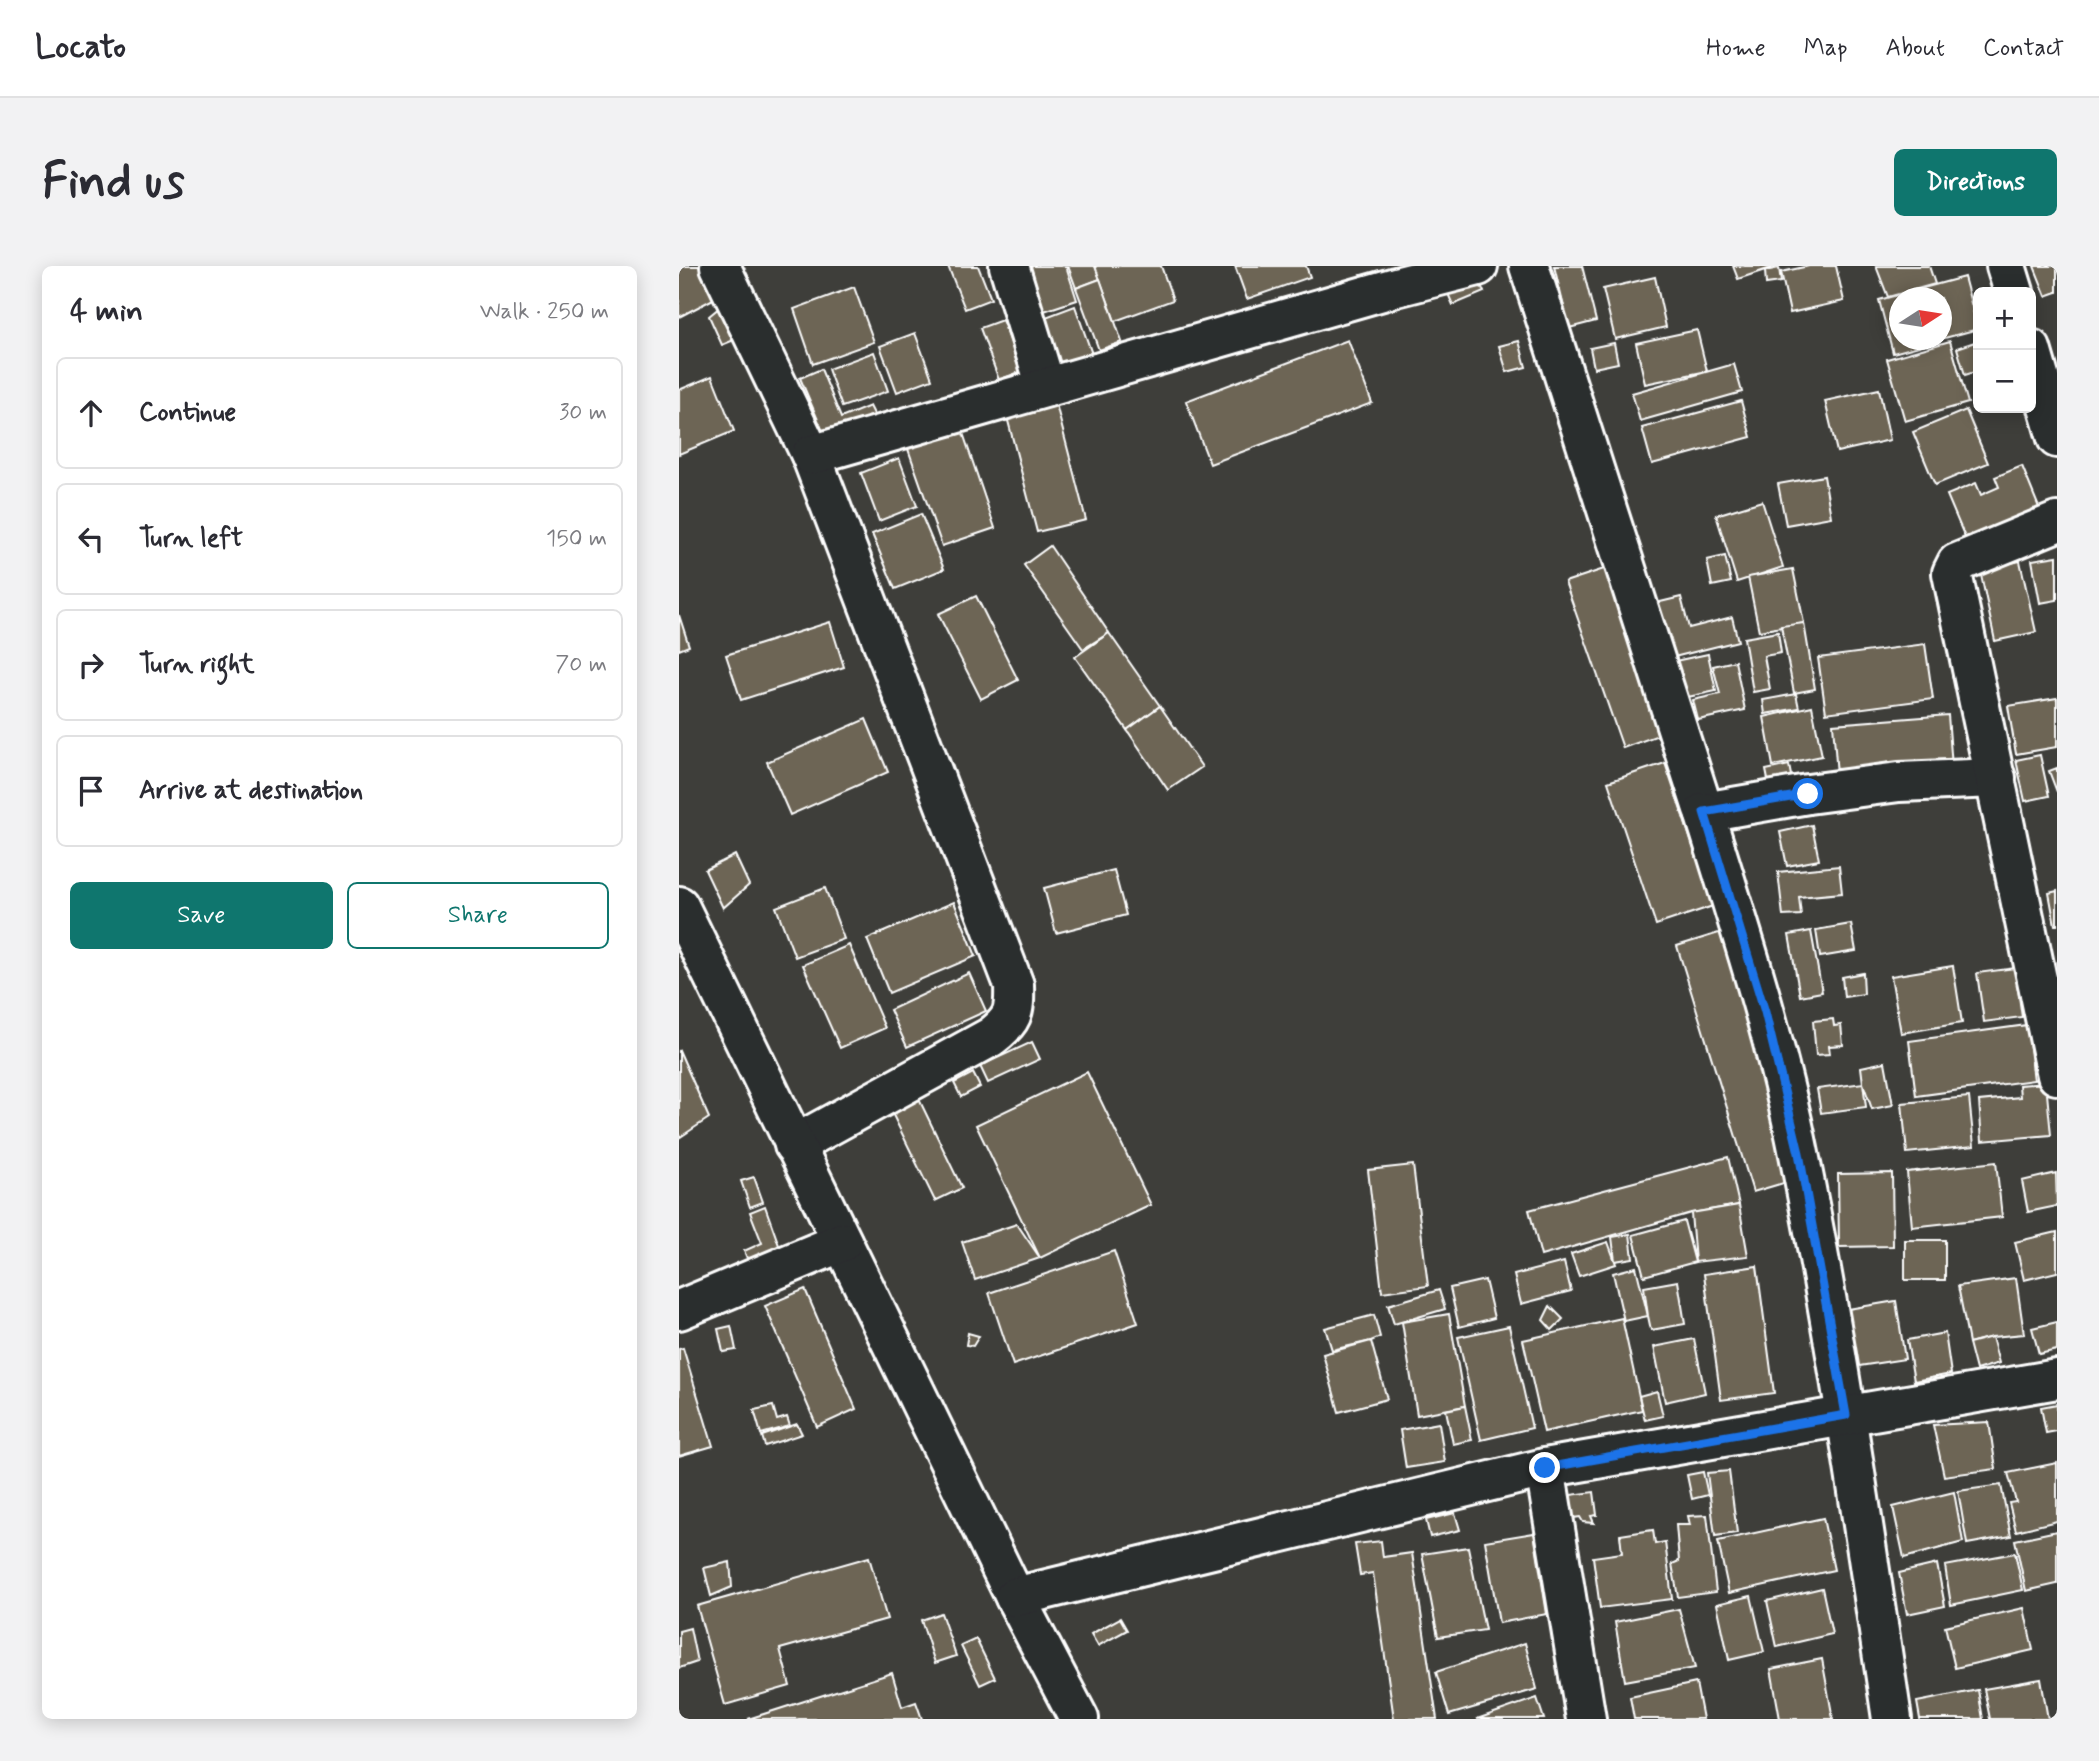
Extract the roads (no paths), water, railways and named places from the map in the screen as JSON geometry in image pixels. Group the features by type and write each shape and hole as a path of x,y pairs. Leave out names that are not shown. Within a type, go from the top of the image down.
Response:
{"street":[{"path":"720,266 811,455 1014,985 1015,1009 1007,1024 991,1037 794,1144"},
{"path":"1009,266 1046,387"},
{"path":"811,455 1396,287 1478,266"},
{"path":"1528,266 1704,812 1765,1012 1799,1153 1846,1415 1892,1719"},
{"path":"2006,266 2012,287"},
{"path":"2031,350 2057,438"},
{"path":"2057,522 1957,563 1952,573 1996,778 2048,992 2057,1075"},
{"path":"1704,812 1899,782 1996,778"},
{"path":"679,906 1015,1597 1079,1719"},
{"path":"679,1310 842,1241"},
{"path":"1015,1597 1545,1468 2057,1379"},
{"path":"1545,1468 1586,1719"}]}
